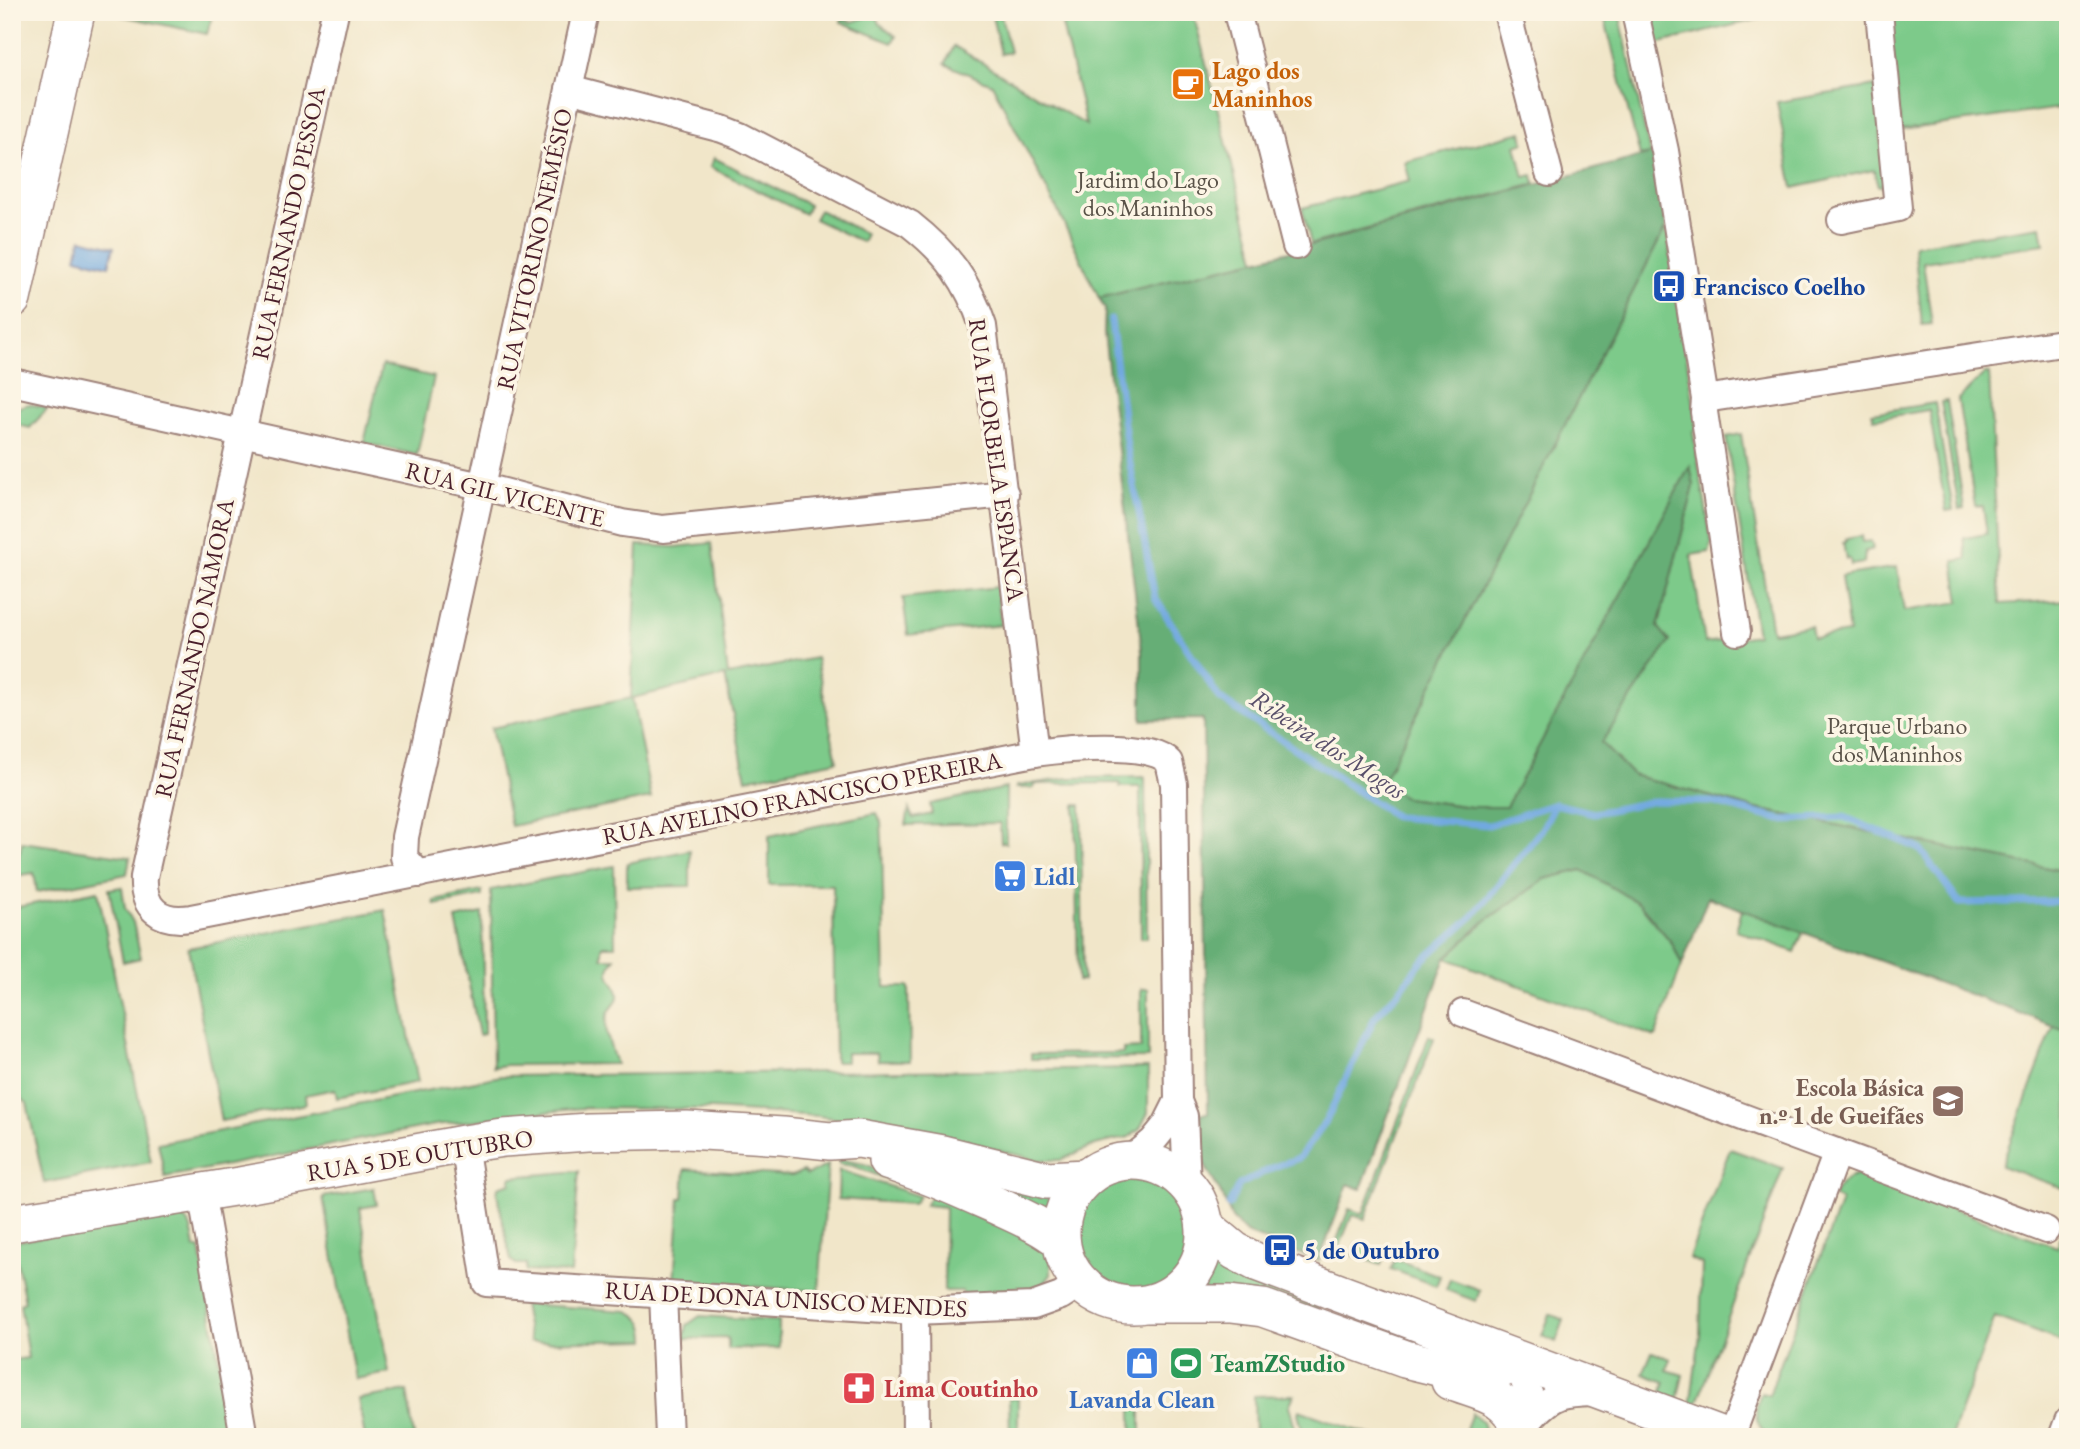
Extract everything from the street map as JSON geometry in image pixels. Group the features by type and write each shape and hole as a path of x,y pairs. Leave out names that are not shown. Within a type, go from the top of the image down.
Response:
{"main road":[{"path":"12,299 76,12"},
{"name":"RUA 5 DE OUTUBRO","path":"12,1223 464,1144 540,1135 638,1130 735,1132 830,1142 859,1139 942,1154 1047,1180 1086,1178"},
{"name":"RUA 5 DE OUTUBRO","path":"830,1142 935,1178 1041,1226 1061,1241"},
{"path":"1130,1160 1161,1165 1187,1184 1200,1203 1205,1226 1202,1254 1190,1278 1164,1298 1141,1304"},
{"name":"RUA 5 DE OUTUBRO","path":"1081,1283 1068,1263 1061,1241 1065,1206 1086,1178 1106,1166 1130,1160"},
{"path":"1205,1226 1235,1251 1256,1262 1729,1437"},
{"path":"1081,1283 1091,1293 1126,1305 1230,1304 1263,1308 1405,1359 1471,1375 1487,1375 1504,1368 1515,1359"},
{"path":"1405,1359 1448,1380 1499,1399 1512,1410 1523,1427"}],"street":[{"name":"RUA FERNANDO PESSOA","path":"241,434 335,12"},
{"name":"RUA VITORINO NEMÉSIO","path":"419,874 404,858 405,837 586,12"},
{"path":"1237,12 1296,246"},
{"path":"1507,12 1549,173"},
{"path":"1635,12 1665,151 1705,399 1704,412 1737,632"},
{"path":"1842,220 1898,208 1879,12"},
{"name":"RUA FLORBELA ESPANCA","path":"569,89 731,132 910,224 930,240 961,275 983,326 1035,753"},
{"path":"1705,399 2068,342"},
{"name":"RUA GIL VICENTE","path":"12,382 481,486 622,523 663,529 1004,494"},
{"name":"RUA FERNANDO NAMORA","path":"147,862 241,434"},
{"name":"RUA AVELINO FRANCISCO PEREIRA","path":"147,862 143,888 146,900 159,914 175,919 191,918 1035,753 1134,748 1154,752 1169,762 1174,784 1178,1101 1184,1116 1187,1184"},
{"path":"1463,1013 2046,1230"},
{"path":"1130,1160 1153,1141 1166,1125 1178,1101"},
{"name":"RUA DE DONA UNISCO MENDES","path":"464,1144 486,1283 915,1311 1033,1306 1060,1296 1081,1283"},
{"path":"1729,1437 1837,1152"},
{"path":"201,1192 244,1437"},
{"path":"663,1294 669,1437"},
{"path":"915,1311 916,1437"},
{"path":"1515,1359 1530,1396 1523,1427"},
{"path":"1523,1427 1542,1404 1561,1394 1604,1391"},
{"path":"2062,1437 2068,1421"}],"green space":[{"path":"104,12 213,12 207,34"},
{"path":"991,12 1000,12 1010,52 1001,54"},
{"name":"Jardim do Lago dos Maninhos","path":"1059,12 1193,12 1256,260 1099,298 1059,213 992,84 945,64 954,46 1086,125"},
{"path":"1603,12 1619,12 1650,154 1640,156"},
{"path":"1649,12 1762,12 1763,18 1656,44"},
{"path":"1888,12 2060,12 2068,60 2068,107 1901,130"},
{"path":"876,14 880,24 896,36 892,43 841,22 842,18 852,22"},
{"path":"1876,86 1885,185 1878,186 1874,170 1793,188 1777,102"},
{"path":"1522,132 1524,142 1516,145 1524,177 1533,175 1535,184 1311,244 1302,208 1410,181 1405,162"},
{"path":"1654,153 1666,227 1382,783 1406,798 1471,807 1506,807 1690,466 1694,486 1658,627 1670,641 1601,743 1633,775 1752,808 2068,872 2068,1031 1708,897 1682,965 1672,943 1640,904 1582,870 1545,879 1485,921 1446,958 1361,1189 1348,1184 1319,1261 1246,1233 1232,1219 1202,1155 1200,1113 1208,1113 1203,719 1142,720 1142,651 1104,334 1105,309 1099,298 1256,260"},
{"path":"714,158 809,205 805,214 710,167"},
{"path":"819,210 866,234 862,242 814,219"},
{"path":"2041,226 2044,244 1923,262 1932,324 1922,325 1914,245"},
{"name":"Parque Urbano dos Maninhos","path":"1666,227 1698,430 1693,432 1712,544 1709,552 1691,555 1705,643 1757,635 1726,437 1741,434 1772,632 1811,626 1813,638 1849,633 1841,576 1897,567 1904,611 1960,602 1954,561 1967,559 1964,538 1987,534 1983,506 1975,506 1958,399 1989,373 2000,604 2068,600 2068,872 1752,808 1632,775 1600,743 1669,641 1658,627 1694,486 1690,467 1506,808 1471,807 1406,798 1381,783"},
{"path":"382,365 434,377 417,455 364,443"},
{"path":"1947,401 1964,508 1959,509 1941,402"},
{"path":"1935,403 1953,510 1946,511 1929,410 1874,419 1872,413"},
{"path":"29,404 48,408 30,428 14,424 19,407"},
{"path":"1861,536 1862,542 1871,541 1873,549 1865,551 1864,563 1851,565 1850,559 1846,559 1843,543 1846,539"},
{"path":"712,543 728,675 816,658 837,761 746,779 725,676 632,698 651,798 511,826 491,728 631,698 638,545 675,547"},
{"path":"997,587 1001,625 908,635 903,598"},
{"path":"1145,777 1147,938 1141,938 1140,787 1120,787 1120,783 1035,784 1034,788 1016,786 1069,778"},
{"path":"1006,788 1006,843 1001,843 1000,823 906,825 909,809 913,818 932,814 930,804"},
{"path":"1075,805 1081,805 1083,981 1078,981"},
{"path":"877,813 881,822 882,839 885,987 909,987 910,1061 878,1061 877,1053 846,1053 846,1062 835,1062 833,885 769,885 769,836"},
{"path":"22,842 130,857 127,874 37,892 34,873 14,876"},
{"path":"690,850 690,886 627,887 627,863"},
{"path":"614,866 615,946 602,946 602,958 615,958 609,973 618,997 608,1014 606,1026 616,1064 493,1067 491,890"},
{"path":"1582,870 1640,904 1672,943 1682,965 1655,1037 1446,958 1485,921 1545,879"},
{"path":"122,887 125,908 133,922 141,958 123,962 109,889"},
{"path":"98,891 151,1162 44,1183 27,1103 12,1091 12,908"},
{"path":"482,891 482,896 435,905 434,901"},
{"path":"385,910 418,1082 337,1098 335,1089 305,1095 306,1104 221,1121 188,948"},
{"path":"1742,910 1803,932 1795,952 1736,930"},
{"path":"482,913 484,1034 479,1035 456,919"},
{"path":"1141,989 1148,989 1148,1058 1031,1059 1031,1054 1123,1053 1123,1049 1141,1048"},
{"path":"2054,1025 2068,1031 2068,1190 2001,1166"},
{"path":"1429,1036 1434,1038 1365,1219 1352,1215 1338,1250 1334,1248 1349,1209 1363,1214"},
{"path":"1148,1068 1148,1113 1139,1130 1129,1137 1095,1145 1061,1160 1038,1160 923,1132 818,1116 711,1109 582,1108 435,1125 165,1177 158,1143 501,1076"},
{"path":"1730,1149 1783,1168 1695,1408 1690,1406 1700,1335 1702,1264 1689,1258"},
{"path":"839,1159 864,1164 926,1186 922,1192 853,1166 839,1164"},
{"path":"945,1163 1057,1194 1050,1215"},
{"path":"828,1165 819,1291 674,1281 680,1198 683,1198 685,1169 792,1176 803,1171 807,1175"},
{"path":"839,1170 919,1196 913,1204 838,1199"},
{"path":"579,1171 571,1273 526,1271 526,1264 516,1264 511,1260 498,1187 511,1183 511,1177"},
{"path":"1134,1174 1157,1179 1176,1192 1189,1211 1194,1234 1189,1257 1176,1276 1157,1289 1134,1294 1111,1289 1092,1276 1079,1257 1074,1234 1079,1211 1092,1192 1111,1179"},
{"path":"1859,1175 2057,1247 2068,1219 2068,1344 1995,1317 1951,1437 1769,1437 1758,1422 1756,1411 1761,1393 1769,1395 1841,1201 1833,1197 1843,1182"},
{"path":"374,1188 377,1205 360,1208 389,1373 355,1379 323,1197"},
{"path":"935,1190 1038,1238 1051,1255 1051,1275 1041,1287 1024,1293 963,1296 962,1291 944,1291 945,1207 925,1205"},
{"path":"171,1214 187,1221 192,1230 195,1248 200,1248 231,1433 205,1437 12,1437 12,1360 28,1358 20,1304 25,1302 13,1242"},
{"path":"1356,1244 1385,1255 1381,1265 1352,1255"},
{"path":"1216,1255 1322,1299 1316,1313 1198,1289"},
{"path":"1395,1259 1440,1276 1436,1286 1391,1269"},
{"path":"1450,1279 1480,1290 1476,1301 1446,1290"},
{"path":"523,1304 628,1311 642,1322 646,1340 530,1342"},
{"path":"1550,1314 1564,1320 1556,1342 1542,1336"},
{"path":"700,1316 779,1321 779,1348 728,1349 728,1338 684,1339 687,1325"},
{"path":"1652,1352 1671,1359 1667,1370 1683,1375 1677,1401 1661,1395 1665,1382 1643,1374"},
{"path":"407,1391 414,1437 365,1437 358,1399"},
{"path":"1294,1395 1289,1406 1298,1437 1255,1437 1254,1396"},
{"path":"1132,1397 1141,1397 1141,1437 1132,1437"},
{"path":"1018,1398 1018,1437 1010,1437 1009,1399"},
{"path":"1299,1410 1375,1437 1304,1437"},
{"path":"1472,1413 1482,1421 1486,1437 1463,1437"}],"water":[{"path":"81,239 114,247 109,266 77,258"}],"waterway":[{"name":"Ribeira dos Mogos","path":"1111,320 1127,448 1155,598 1219,698 1396,817 1489,825 1555,804 1594,813 1655,801 1712,802 1781,820 1844,817 1920,849 1959,903 2068,901"},
{"path":"1229,1205 1239,1185 1299,1158 1326,1121 1375,1017 1420,963 1473,916 1542,829 1555,804"}],"place":[{"name":"Lago dos Maninhos","path":"1188,84"},
{"name":"Francisco Coelho","path":"1669,286"},
{"name":"Lidl","path":"1010,876"},
{"name":"Escola Básica n.º 1 de Gueifães","path":"1948,1101"},
{"name":"5 de Outubro","path":"1280,1250"},
{"name":"Lavanda Clean","path":"1142,1363"},
{"name":"TeamZStudio","path":"1186,1363"},
{"name":"Lima Coutinho","path":"859,1388"}]}
